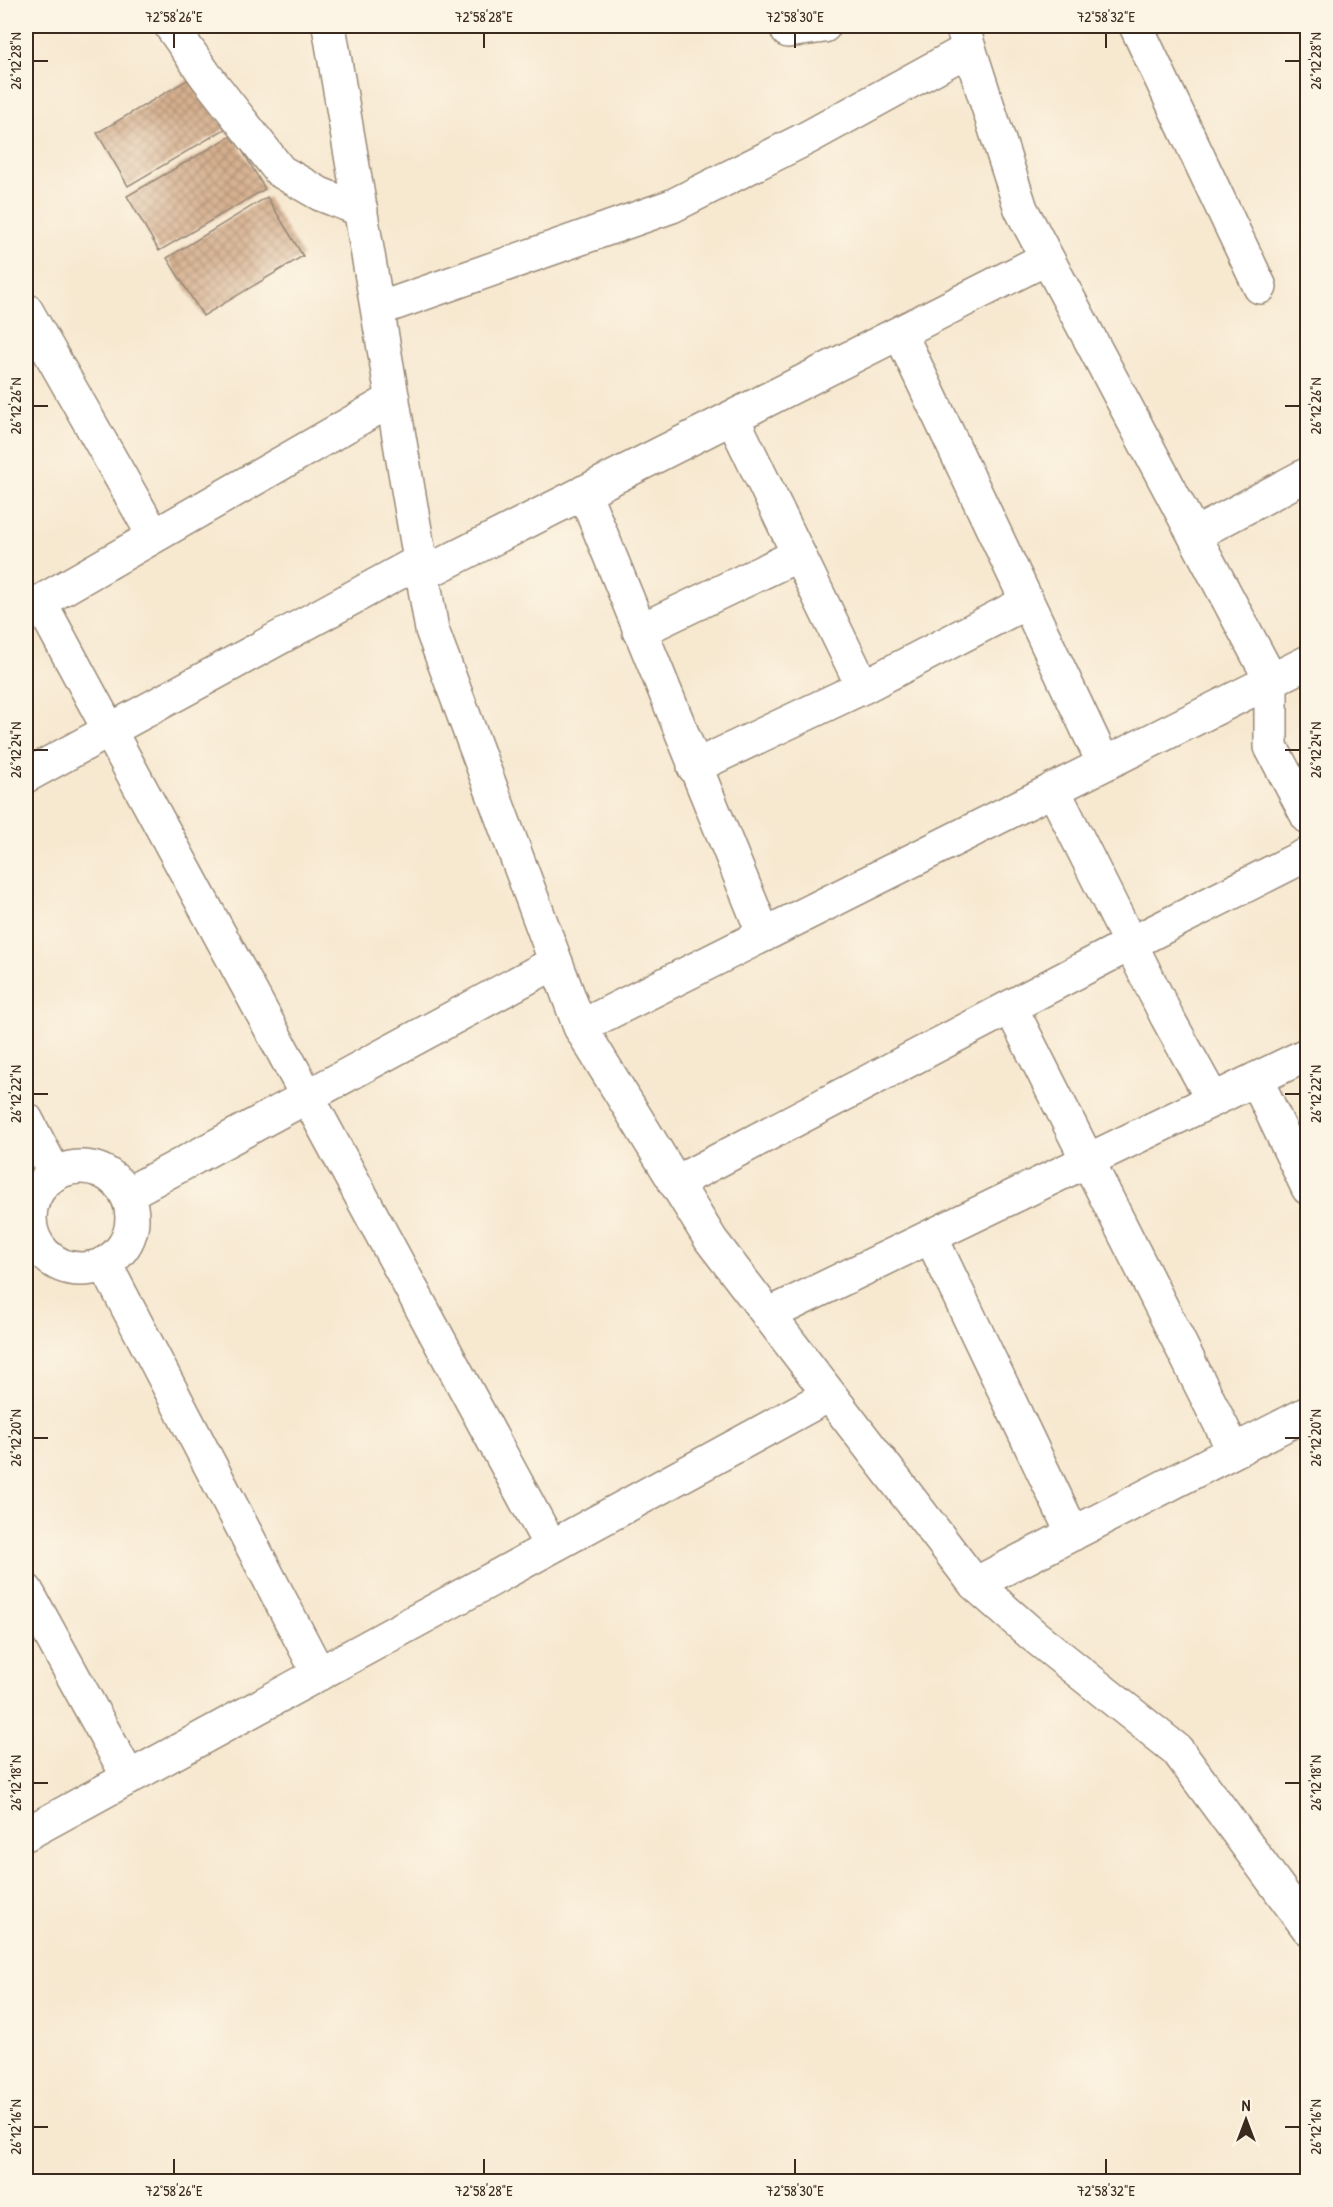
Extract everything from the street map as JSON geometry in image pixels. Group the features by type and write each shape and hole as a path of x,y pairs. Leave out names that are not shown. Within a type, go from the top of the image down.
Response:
{"street":[{"path":"171,26 206,76 280,171 320,194 361,210"},
{"path":"329,26 432,630 580,1027 711,1240 975,1584 1033,1635 1178,1750 1308,1928"},
{"path":"786,26 788,31 824,26"},
{"path":"1136,26 1260,287"},
{"path":"379,309 672,206 807,138 965,37 1021,209 1271,680 1271,747 1308,817"},
{"path":"26,776 422,568 584,492 1047,258"},
{"path":"26,310 154,536"},
{"path":"900,333 1104,764"},
{"path":"393,399 33,606 110,730 551,1547"},
{"path":"732,417 863,687"},
{"path":"1194,535 1308,474"},
{"path":"584,492 764,935"},
{"path":"639,631 798,555"},
{"path":"694,767 863,687 1027,602"},
{"path":"580,1027 1308,662"},
{"path":"1053,789 1167,1017 1213,1100"},
{"path":"675,1183 1308,854"},
{"path":"127,1194 556,962"},
{"path":"1011,1008 1234,1451"},
{"path":"768,1316 1308,1054"},
{"path":"1256,1079 1308,1188"},
{"path":"26,1119 55,1174"},
{"path":"87,1167 104,1172 117,1181 127,1194 133,1209 133,1226 128,1241 119,1255 105,1264 88,1270 70,1269 54,1262 41,1250 31,1245 33,1235 30,1218 33,1200 42,1185 55,1174 87,1167"},
{"path":"931,1237 1073,1534"},
{"path":"105,1264 319,1674"},
{"path":"26,1834 829,1395"},
{"path":"975,1584 1308,1413"},
{"path":"26,1590 129,1778"}],"building":[{"path":"194,76 225,129 128,186 97,133"},
{"path":"233,135 265,189 159,251 127,196"},
{"path":"267,197 303,256 203,316 167,258"}]}
